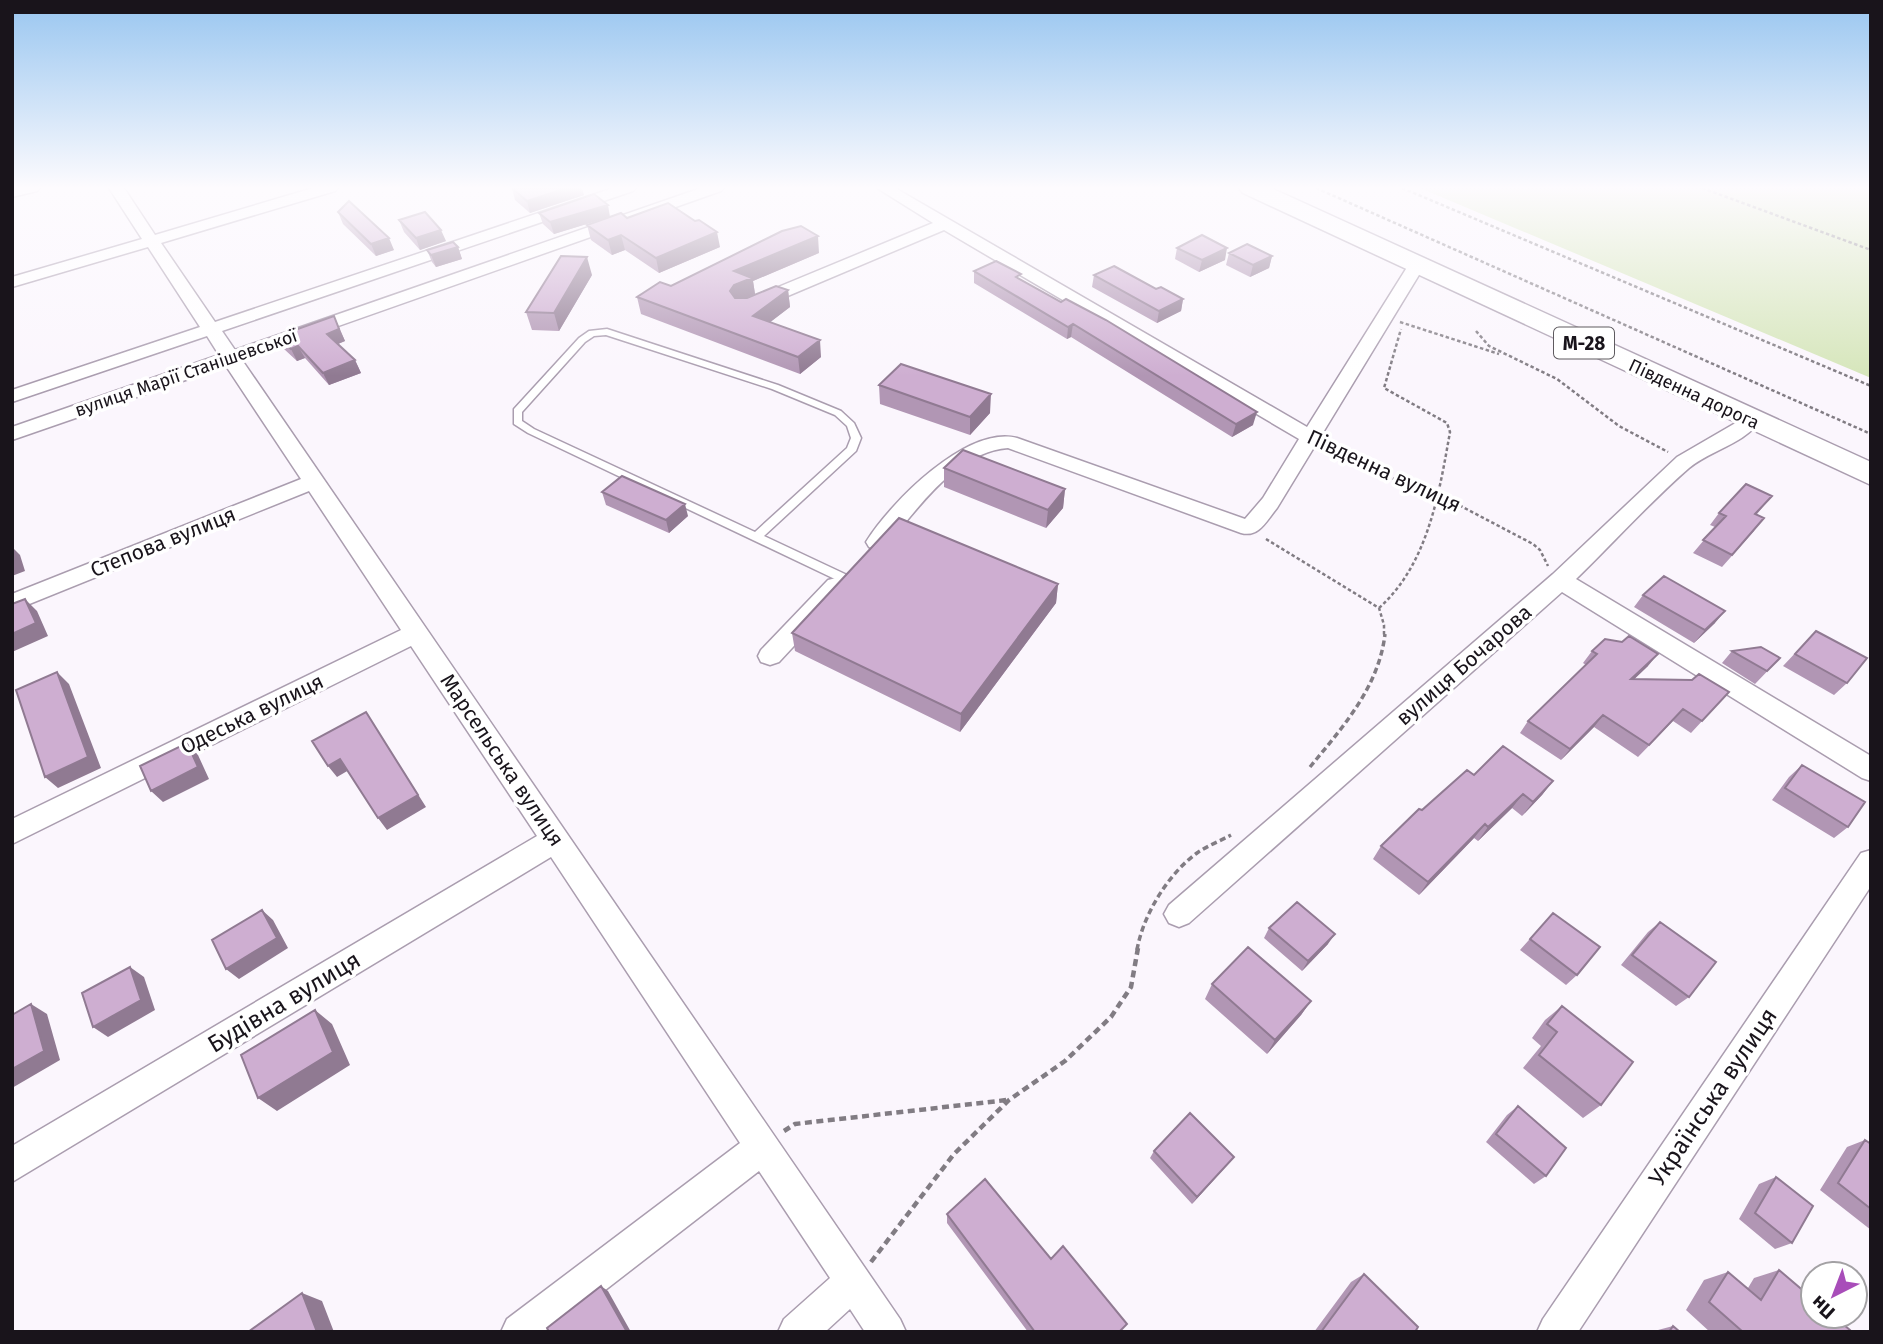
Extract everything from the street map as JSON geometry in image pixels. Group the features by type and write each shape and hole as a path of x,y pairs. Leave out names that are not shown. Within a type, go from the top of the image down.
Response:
{"highway":[{"name":"Південна дорога","path":"1386,251 1871,475"}],"street":[{"path":"12,282 119,251"},
{"name":"Марсельська вулиця","path":"159,251 887,1332"},
{"name":"вулиця Марії Станішевської","path":"12,396 444,251"},
{"name":"вулиця Марії Станішевської","path":"12,434 537,251"},
{"path":"744,308 880,251"},
{"name":"Південна вулиця","path":"990,251 1310,437"},
{"path":"770,656 950,464 996,440 1010,442 1249,528 1270,503 1310,437 1395,318 1417,265"},
{"name":"вулиця Бочарова","path":"1179,914 1561,580 1684,461 1729,437 1751,419"},
{"name":"Степова вулиця","path":"12,603 314,481"},
{"path":"1561,580 1871,770"},
{"name":"Одеська вулиця","path":"12,832 416,633"},
{"name":"Будівна вулиця","path":"12,1165 555,840"},
{"name":"Українська вулиця","path":"1556,1332 1871,862"},
{"path":"520,1332 763,1147"},
{"path":"797,1332 853,1282"}],"lane":[{"path":"757,537 852,449 856,438 851,425 838,413 775,387 607,332 592,333 582,340 517,411 517,422 531,431 843,578"}],"path":[{"path":"1458,251 1871,433"},
{"path":"1551,251 1871,386"},
{"path":"1379,608 1394,598 1410,572 1438,498 1451,432 1447,423 1384,388 1395,318 1511,357"},
{"path":"1476,331 1489,346 1557,379 1619,426 1684,461"},
{"name":"Південна вулиця","path":"1310,437 1438,498 1454,503 1533,544 1561,580"},
{"path":"763,1147 795,1124 1009,1100"}],"green space":[{"path":"1569,251 1871,251 1871,378"}],"building":[{"path":"428,251 445,251 431,255"},
{"path":"645,251 673,251 656,258"},
{"path":"742,251 783,251 734,271 752,278 734,285 730,291 735,298 747,298 776,286 788,290 753,316 820,340 798,357 637,297 660,282 671,286"},
{"path":"1183,251 1221,251 1202,260"},
{"path":"1261,251 1272,256 1253,265 1229,253"},
{"path":"561,256 587,257 554,313 526,312"},
{"path":"996,261 1021,274 1016,277 1061,302 1066,299 1106,320 1257,412 1236,424 1073,324 1068,327 974,271"},
{"path":"1114,266 1156,289 1161,287 1183,299 1159,311 1094,275"},
{"path":"334,316 339,329 327,334 355,360 323,373 298,346 291,349 278,336"},
{"path":"901,364 991,394 970,417 879,385"},
{"path":"963,450 1065,489 1048,510 944,468"},
{"path":"622,476 685,504 666,520 602,492"},
{"path":"1746,484 1772,496 1755,514 1764,518 1732,555 1703,540 1726,516 1719,513"},
{"path":"899,518 1058,584 961,714 792,633"},
{"path":"1664,576 1725,611 1705,630 1643,595"},
{"path":"25,599 36,623 12,634 12,604"},
{"path":"1816,631 1867,658 1847,683 1795,654"},
{"path":"1629,636 1658,654 1631,679 1692,680 1699,674 1729,692 1702,721 1683,709 1649,745 1603,715 1570,749 1528,721 1597,654 1592,651 1605,639 1622,642"},
{"path":"1761,647 1780,658 1767,671 1732,651"},
{"path":"57,672 88,757 45,777 16,690"},
{"path":"366,712 418,795 378,818 340,759 328,766 312,741"},
{"path":"187,743 198,767 151,791 140,766"},
{"path":"1503,746 1553,781 1533,802 1523,794 1488,827 1485,824 1428,882 1381,846 1419,809 1422,810 1467,770 1474,775"},
{"path":"1802,765 1865,802 1848,827 1785,788"},
{"path":"1297,902 1335,934 1308,961 1269,928"},
{"path":"262,910 277,938 226,969 212,940"},
{"path":"1553,913 1600,947 1577,975 1530,939"},
{"path":"1660,922 1716,962 1689,997 1632,955"},
{"path":"1248,947 1311,1001 1275,1040 1212,984"},
{"path":"130,967 141,1000 93,1027 82,993"},
{"path":"31,1004 44,1051 12,1069 12,1015"},
{"path":"1562,1006 1633,1062 1601,1105 1539,1055 1557,1032 1547,1024"},
{"path":"315,1010 333,1052 258,1098 241,1055"},
{"path":"1518,1106 1566,1148 1546,1176 1496,1134"},
{"path":"1190,1113 1234,1157 1197,1197 1154,1151"},
{"path":"1865,1140 1871,1144 1871,1209 1838,1183"},
{"path":"1776,1177 1813,1206 1792,1243 1755,1213"},
{"path":"985,1179 1051,1259 1063,1246 1127,1324 1121,1332 1035,1332 947,1214"},
{"path":"1779,1270 1799,1287 1799,1330 1850,1330 1743,1332 1709,1302 1728,1272 1761,1300"},
{"path":"1364,1274 1418,1327 1415,1332 1321,1332"},
{"path":"601,1286 627,1332 549,1332 547,1328"},
{"path":"302,1293 317,1332 248,1332"},
{"path":"1673,1326 1680,1332 1669,1332"}]}
